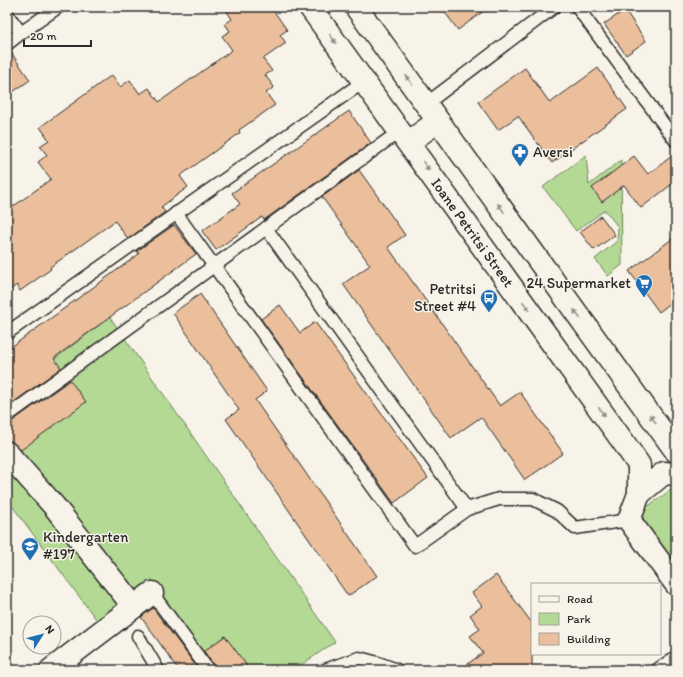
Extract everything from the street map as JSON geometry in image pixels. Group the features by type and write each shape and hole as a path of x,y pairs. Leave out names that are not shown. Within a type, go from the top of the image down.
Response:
{"street":[{"name":"Ioane Petritsi Street","path":"310,7 624,443 638,465 638,494 629,520"},
{"path":"356,7 673,439"},
{"path":"404,137 432,112"},
{"path":"7,453 54,506 134,607"},
{"path":"638,494 664,473 676,474"},
{"path":"629,520 676,584"},
{"path":"51,670 152,593"}],"lane":[{"path":"7,44 58,7"},
{"path":"432,112 554,7"},
{"path":"577,7 676,141"},
{"path":"7,14 21,33"},
{"path":"7,333 363,82"},
{"path":"7,416 266,228 404,137"},
{"path":"176,213 415,546 467,509 499,499 533,500 557,511 575,528 629,520"},
{"path":"266,228 467,509"},
{"path":"152,593 208,670"},
{"path":"138,636 158,670"},
{"path":"325,670 359,658 397,670"},
{"path":"657,670 676,658"}],"green space":[{"path":"586,155 589,185 621,160 622,265 608,276 595,259 617,241 618,227 605,210 576,231 543,187"},
{"path":"110,317 335,642 294,670 214,670 154,586 101,626 7,499 7,395"},
{"path":"676,486 676,570 645,527 643,517 647,507"}],"building":[{"path":"224,7 271,7 287,30 280,35 286,43 263,59 272,71 265,75 274,87 266,93 275,105 239,130 240,133 180,176 188,187 161,207 165,212 128,239 115,221 50,267 51,269 20,291 17,285 7,292 7,211 51,179 38,162 47,155 40,146 49,140 40,127 112,75 120,87 130,80 140,94 149,88 159,102 232,50 222,36 230,31 225,24 232,19"},
{"path":"441,7 489,7 458,30"},
{"path":"625,10 646,41 626,55 604,24"},
{"path":"7,51 10,51 30,80 7,96"},
{"path":"525,68 550,103 598,68 627,109 552,163 518,116 498,130 478,102"},
{"path":"349,111 371,143 264,220 262,217 216,250 202,231 240,204 232,193"},
{"path":"676,153 676,181 641,208 624,185 602,202 592,188 634,156 648,174"},
{"path":"359,170 405,235 388,247 500,406 520,392 563,453 525,480 481,417 451,438 343,284 370,265 322,197"},
{"path":"601,216 615,235 594,250 580,232"},
{"path":"174,225 196,254 54,358 61,368 7,407 7,350 139,254 137,251"},
{"path":"676,236 676,299 659,312 629,271"},
{"path":"200,294 267,391 255,400 377,576 348,596 226,419 239,410 173,313"},
{"path":"280,305 300,333 315,322 428,478 394,503 261,319"},
{"path":"70,380 86,402 21,450 11,441 7,441 7,423 11,422"},
{"path":"496,575 531,622 532,670 459,670 483,653 470,636 480,629 470,615 482,606 472,593"},
{"path":"153,608 199,670 177,670 178,669 141,617"},
{"path":"225,636 250,670 215,670 204,651"}],"place":[{"name":"Aversi","path":"520,167"},
{"name":"24 Supermarket","path":"644,298"},
{"name":"Petritsi Street #4","path":"489,313"},
{"name":"Kindergarten #197","path":"30,561"}]}
